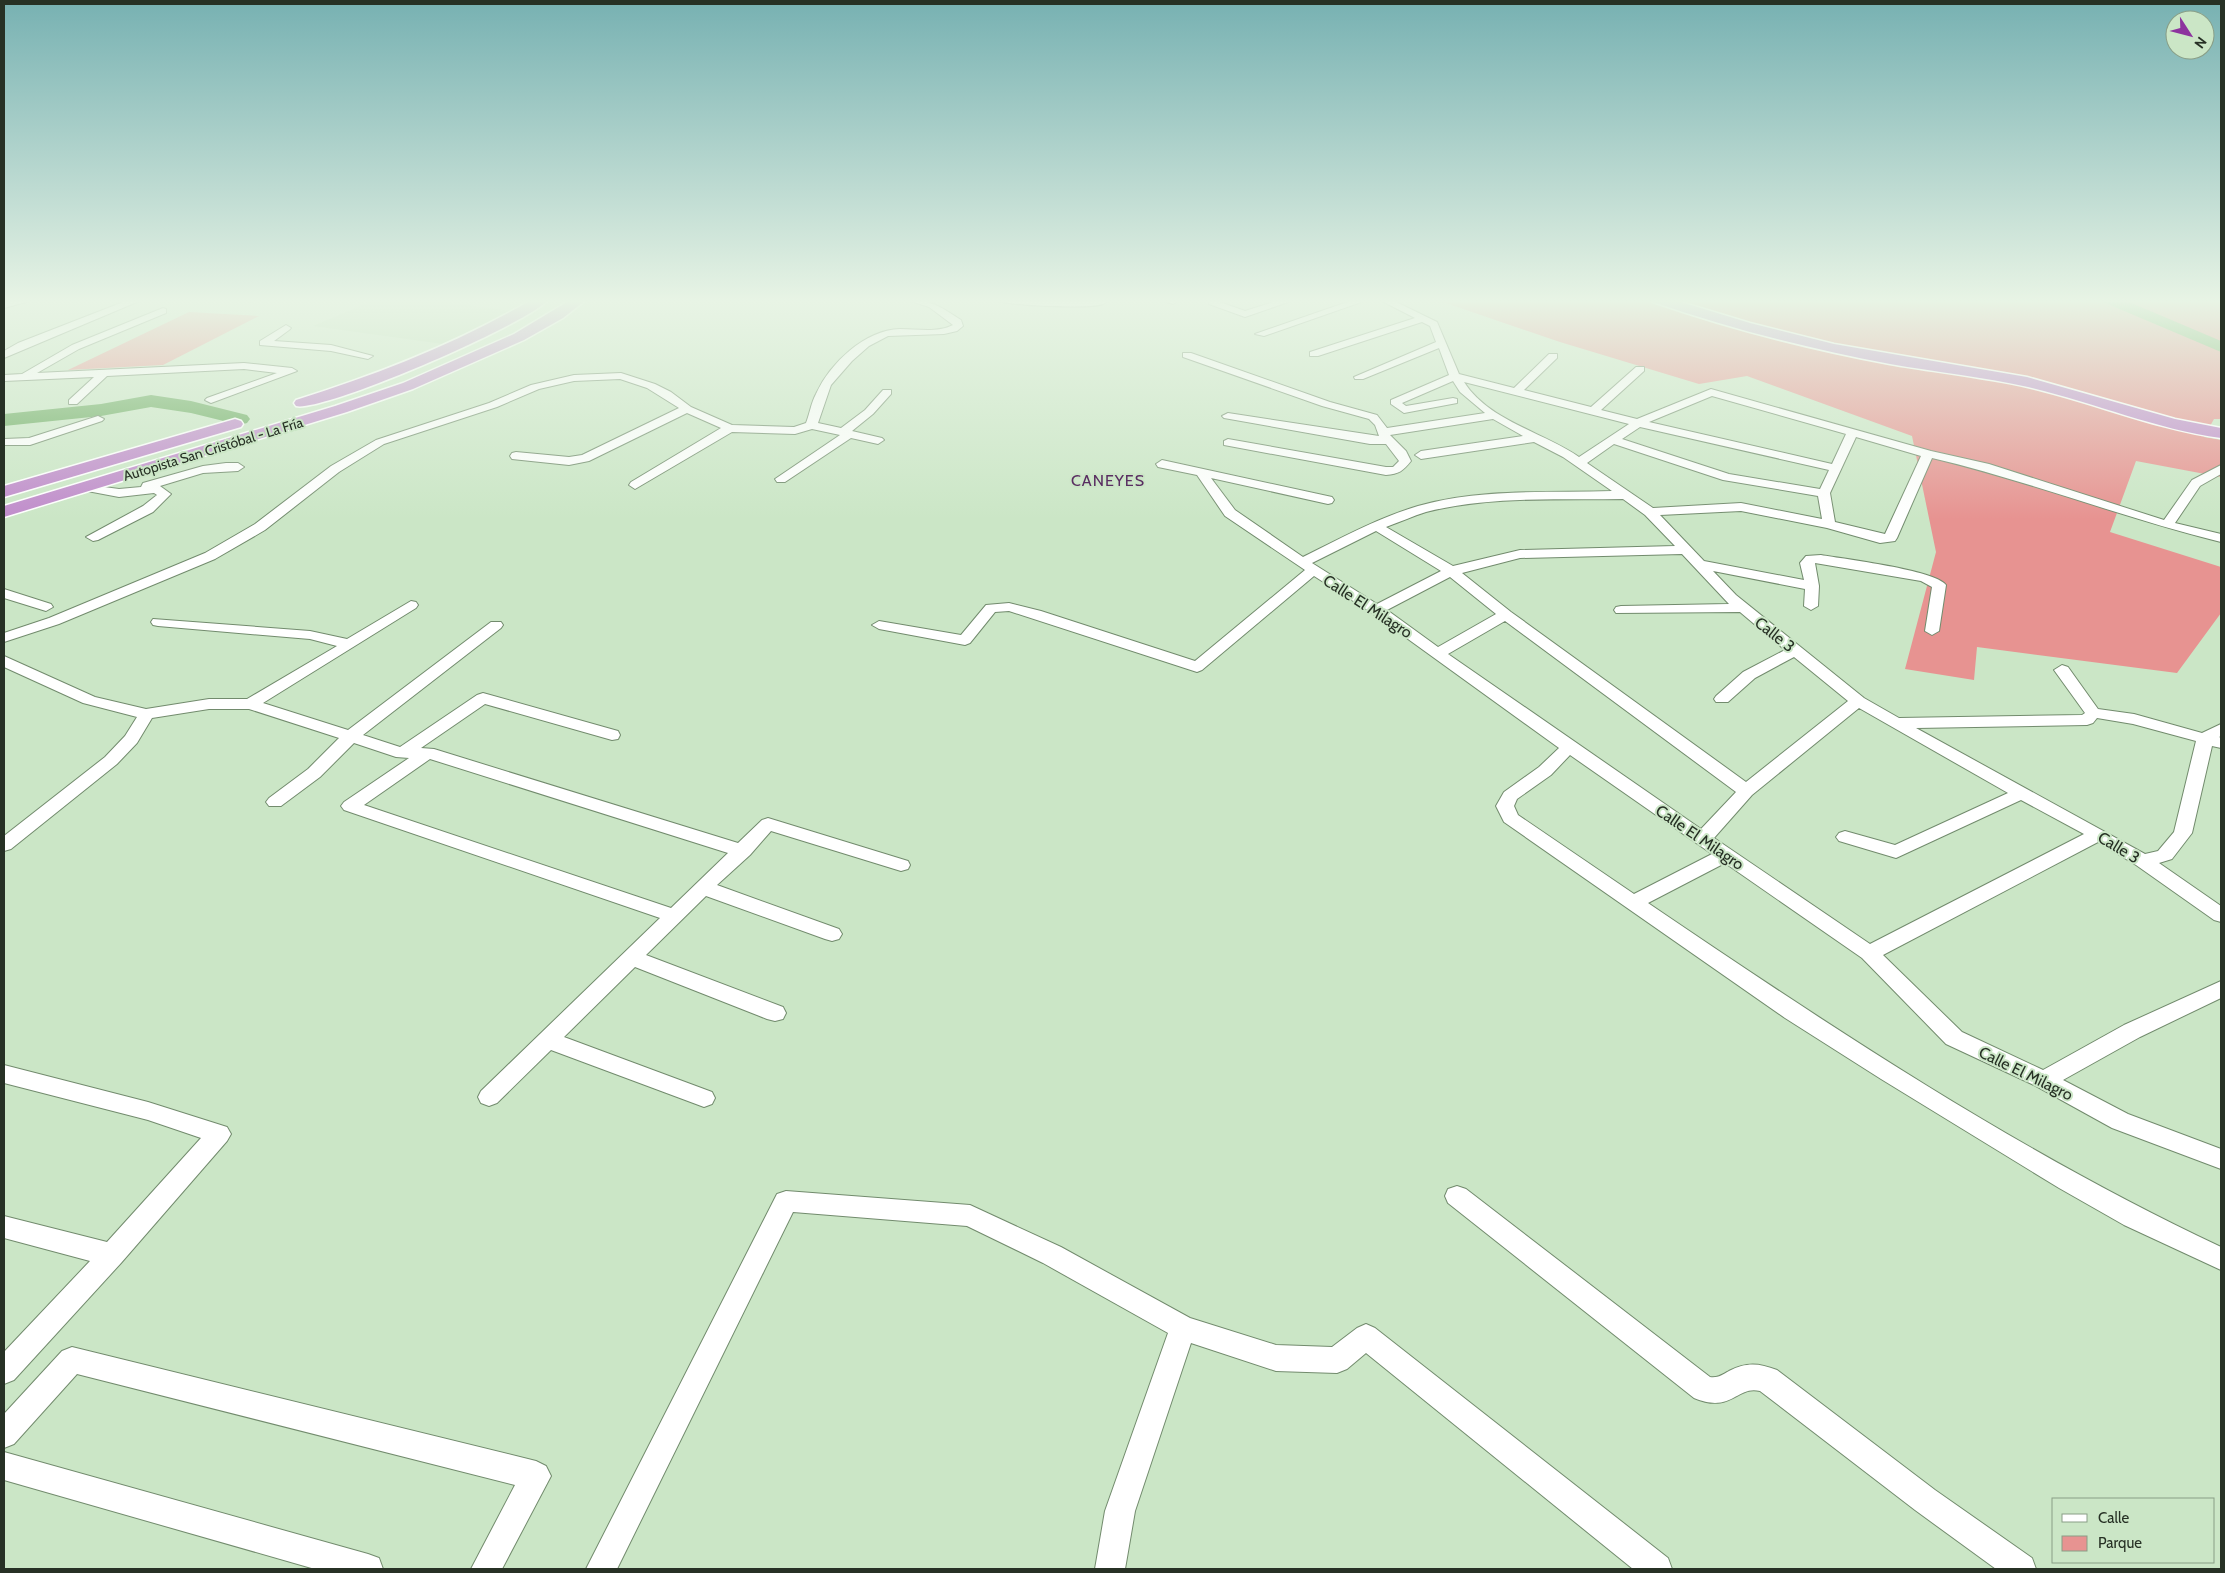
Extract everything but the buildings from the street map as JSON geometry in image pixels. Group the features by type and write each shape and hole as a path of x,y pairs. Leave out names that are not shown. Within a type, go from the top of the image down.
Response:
{"highway":[{"name":"Autopista San Cristóbal - La Fría","path":"283,409 393,372"},
{"name":"Autopista San Cristóbal - La Fría","path":"4,512 331,412 408,386 440,372"},
{"path":"1979,372 2072,393"},
{"path":"2015,372 2072,393 2180,426 2221,433"},
{"name":"Autopista San Cristóbal - La Fría","path":"4,492 247,420"}],"street":[{"path":"26,376 31,372"},
{"path":"4,378 97,372"},
{"path":"73,402 105,372"},
{"path":"211,400 288,372"},
{"path":"811,425 821,393 830,377 835,372"},
{"path":"1228,444 1364,468 1395,470 1403,466 1405,459 1386,436 1377,420 1368,415 1326,404 1236,372"},
{"path":"1359,376 1368,372"},
{"name":"Calle 3","path":"1454,372 1464,390 1495,415 1580,462 1650,512 1698,564 1743,608 1858,701 1967,764 2098,834 2143,861 2221,915"},
{"path":"1516,392 1536,372"},
{"path":"1592,412 1636,372"},
{"path":"4,638 54,621 210,556 260,527 335,469 380,442 493,405 535,387 574,378 621,376 651,386 667,394 688,409 730,428 795,431 811,425 878,440"},
{"path":"1454,401 1404,410 1395,402 1455,376 1730,446 1835,468"},
{"path":"781,479 846,433 887,392"},
{"path":"1580,462 1638,423 1711,392 1928,454 1985,467 2167,524 2221,538"},
{"path":"516,456 569,461 585,458 688,409"},
{"path":"1228,416 1370,440 1495,415"},
{"path":"4,442 30,441 98,419"},
{"path":"635,485 730,428"},
{"path":"1829,524 1824,493 1853,432"},
{"path":"1421,454 1535,438"},
{"path":"1613,440 1728,477 1824,493"},
{"path":"1650,512 1742,507 1829,524 1880,538 1890,538 1928,454"},
{"path":"1162,464 1328,500"},
{"path":"120,492 221,465 238,467"},
{"path":"2167,524 2196,482 2221,469"},
{"name":"Calle El Milagro","path":"1202,474 1230,513 1264,538 1377,610 1569,747 1869,954 1954,1038 2044,1080 2120,1121 2221,1159"},
{"path":"86,487 120,492 156,489 165,494 148,509 93,537"},
{"path":"879,625 965,640 991,608 1009,607 1036,614 1197,668 1308,566 1376,526 1422,508 1462,501 1574,495 1625,495"},
{"path":"1376,526 1451,571 1506,615 1746,791"},
{"path":"1377,610 1451,571 1520,554 1685,550"},
{"path":"1811,606 1812,586 1807,563 1814,558 1930,579 1939,585 1932,631"},
{"path":"1698,564 1812,586"},
{"path":"4,592 46,607"},
{"path":"250,704 411,605"},
{"path":"1621,610 1743,608"},
{"path":"1438,653 1506,615"},
{"path":"158,622 310,635 349,644"},
{"path":"275,802 314,773 350,737 496,625"},
{"path":"1722,699 1750,675 1796,650"},
{"path":"4,661 89,700 146,714 209,704 250,704 402,753 428,753 743,851"},
{"path":"2062,670 2093,713 2134,719 2213,740"},
{"path":"402,753 483,698 612,735"},
{"path":"1703,839 1746,791 1858,701"},
{"path":"1898,723 2087,720 2093,713"},
{"path":"4,845 63,797 105,768 140,729 146,714"},
{"path":"2143,861 2165,854 2184,833 2213,740 2221,729"},
{"path":"1569,747 1545,772 1510,796 1505,810 1510,818 1801,1017 2068,1181 2133,1217 2221,1259"},
{"path":"428,753 350,806 674,916"},
{"path":"1845,837 1896,852 2022,793"},
{"path":"490,1097 743,851 768,824 901,865"},
{"path":"1869,954 2098,834"},
{"path":"1632,903 1726,855"},
{"path":"704,888 832,934"},
{"path":"632,958 775,1013"},
{"path":"2044,1080 2132,1031 2221,989"},
{"path":"549,1040 704,1098"},
{"path":"4,1074 148,1111 219,1134 112,1255 4,1371"},
{"path":"1457,1196 1704,1390 1713,1392 1724,1390 1744,1376 1758,1376 1767,1379 1925,1500 2021,1569"},
{"path":"601,1569 786,1201 970,1216 1052,1256 1183,1328 1276,1358 1338,1360 1366,1336 1657,1569"},
{"path":"4,1227 112,1255"},
{"path":"1110,1569 1120,1511 1183,1328"},
{"path":"4,1434 72,1360 536,1476 486,1569"},
{"path":"4,1466 368,1569"}],"green space":[{"path":"1661,372 2221,372 2221,419 2214,419 2204,437 2221,440 2221,477 2136,461 2110,532 2221,567 2221,613 2177,673 1977,647 1974,680 1905,669 1936,552 1912,436 1747,376 1699,384"}],"waterway":[{"path":"4,420 101,410 151,401 191,407 240,419"}],"district":[{"name":"CANEYES","path":"1108,480"}]}
